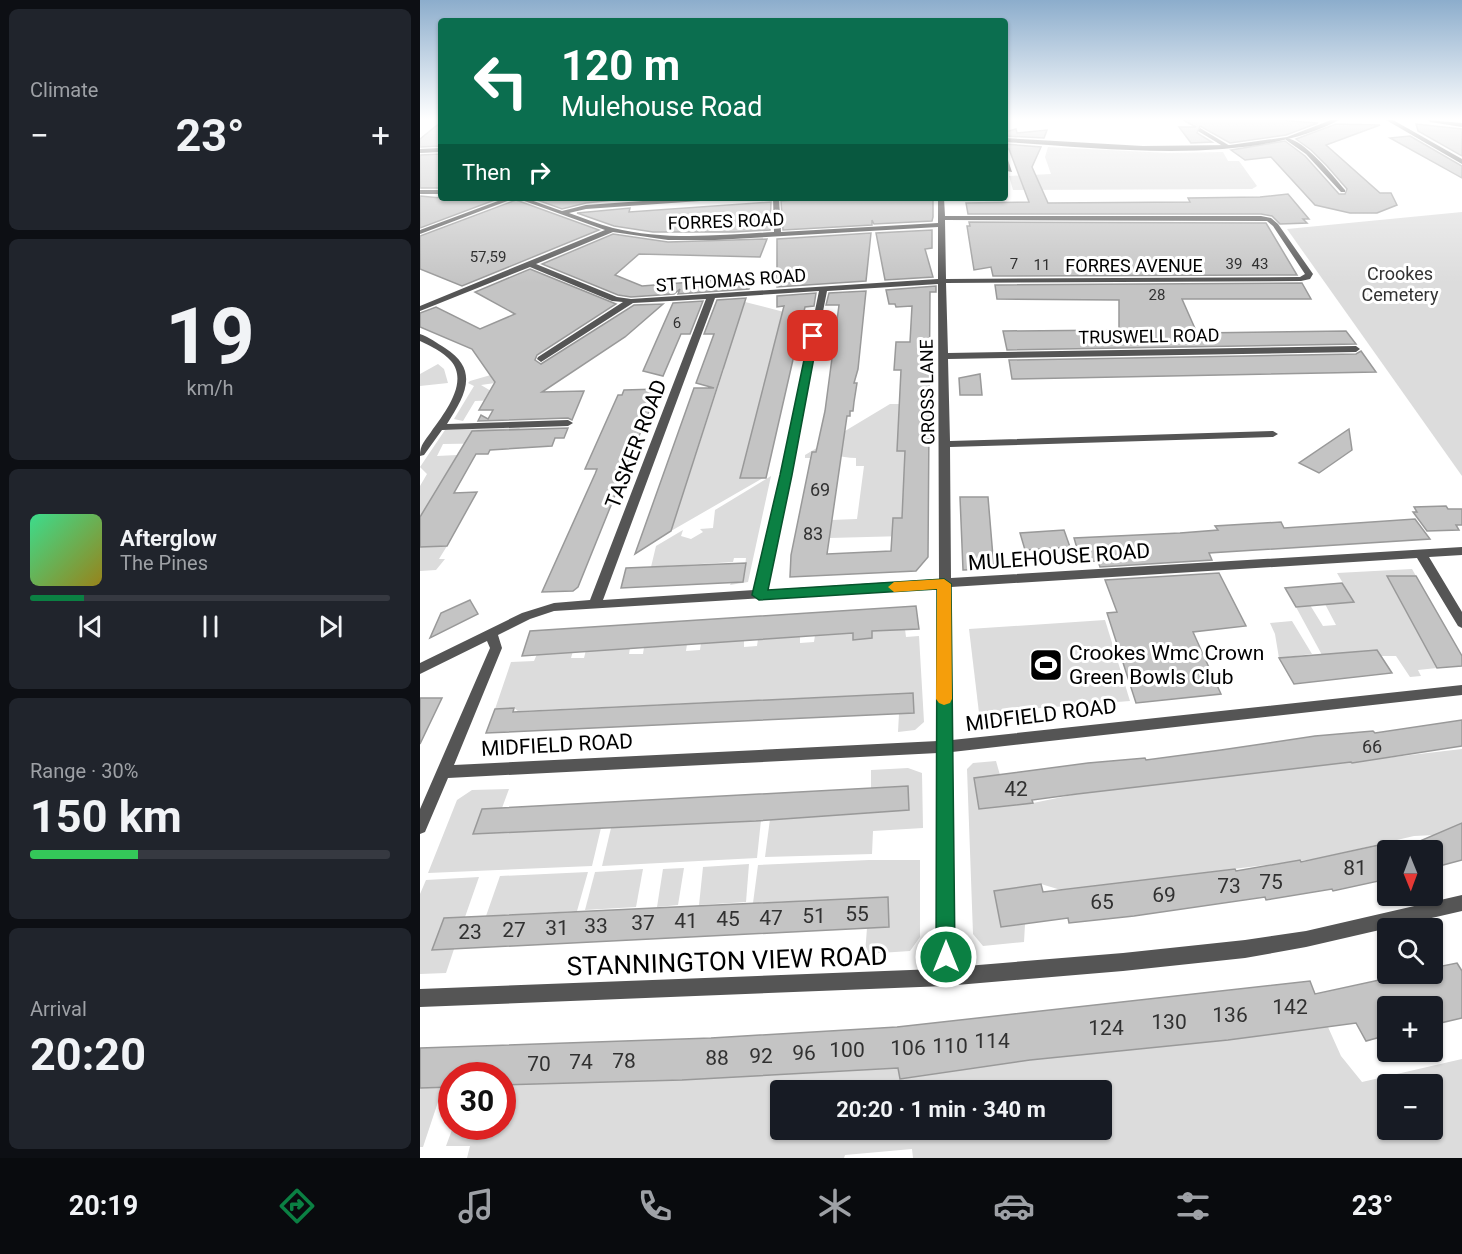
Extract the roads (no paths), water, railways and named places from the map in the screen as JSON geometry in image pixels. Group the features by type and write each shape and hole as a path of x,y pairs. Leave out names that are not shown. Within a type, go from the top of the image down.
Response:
{"street":[{"path":"1327,174 1343,191"},
{"path":"420,192 438,192"},
{"path":"420,232 504,201"},
{"name":"FORRES ROAD","path":"527,201 612,230 678,239 778,235 941,222 1262,218 1269,219 1276,225 1301,261"},
{"path":"561,213 586,207 671,201"},
{"path":"776,201 778,235"},
{"name":"CROSS LANE","path":"941,201 945,444 945,977"},
{"path":"420,309 612,230"},
{"name":"FORRES AVENUE","path":"942,281 1308,278 1309,274 1301,261"},
{"name":"ST THOMAS ROAD","path":"530,264 615,299 631,302 942,281"},
{"path":"759,595 786,475 823,289"},
{"name":"TASKER ROAD","path":"595,604 711,297"},
{"path":"541,359 631,302"},
{"path":"420,337 452,357 462,372 463,382 459,395 420,453"},
{"name":"TRUSWELL ROAD","path":"943,356 1356,349"},
{"path":"438,427 568,423"},
{"path":"945,444 1273,434"},
{"name":"MULEHOUSE ROAD","path":"420,669 541,610 595,604 1462,551"},
{"path":"1421,554 1462,623"},
{"path":"420,827 496,648 491,633"},
{"name":"MIDFIELD ROAD","path":"444,772 944,747 1462,690"},
{"name":"STANNINGTON VIEW ROAD","path":"420,998 945,977 1245,949 1328,935 1462,903"}],"place":[{"name":"Crookes Wmc Crown Green Bowls Club","path":"1046,665"}],"park label":[{"name":"Crookes Cemetery","path":"1400,283"}]}
